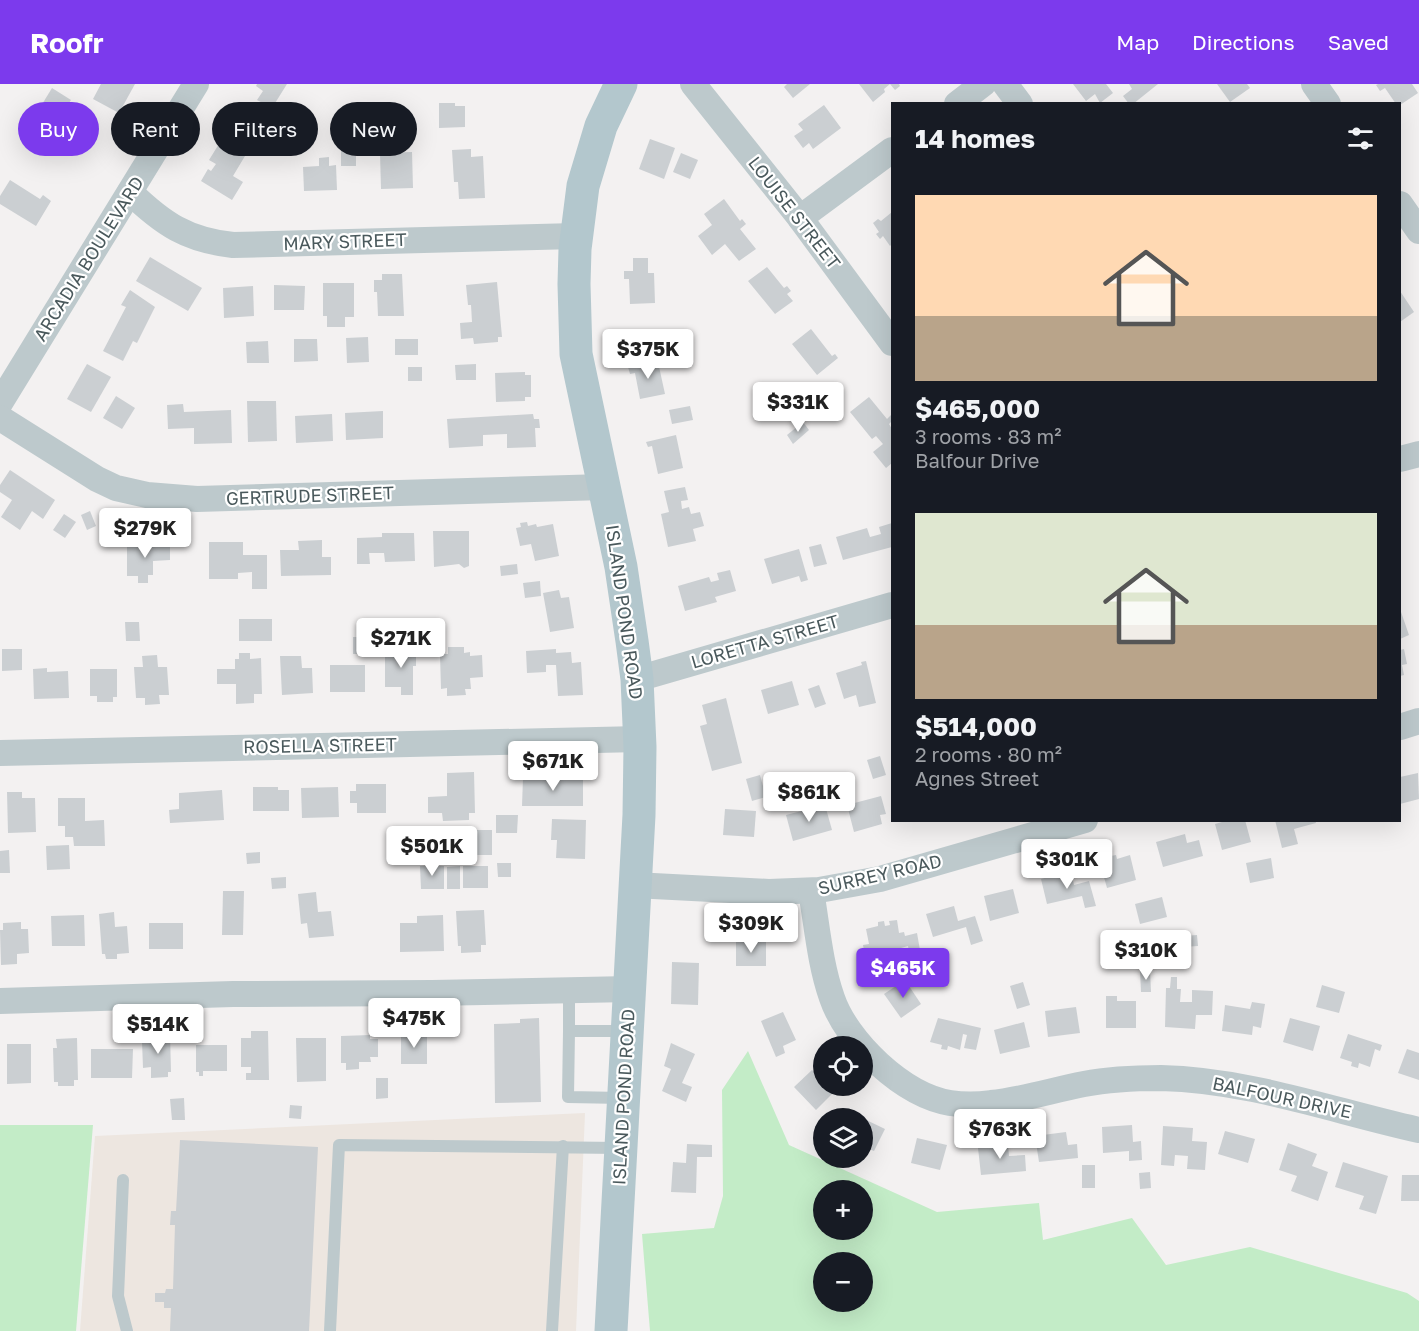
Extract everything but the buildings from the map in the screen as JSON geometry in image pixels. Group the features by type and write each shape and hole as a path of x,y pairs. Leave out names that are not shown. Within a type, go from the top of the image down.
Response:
{"main road":[{"name":"ISLAND POND ROAD","path":"611,1331 630,989 640,739 637,679 621,567 576,354 574,284 576,236 583,186 601,126 621,84"}],"street":[{"name":"ARCADIA BOULEVARD","path":"0,403 196,84"},
{"name":"LOUISE STREET","path":"693,84 800,218 891,342"},
{"path":"960,102 983,84"},
{"path":"1005,84 1018,102"},
{"path":"1314,84 1327,102"},
{"path":"800,218 891,151"},
{"name":"MARY STREET","path":"130,192 151,212 177,230 194,237 223,243 244,245 576,236"},
{"path":"1401,205 1419,231"},
{"name":"GERTRUDE STREET","path":"0,418 102,482 132,492 164,497 198,499 604,487"},
{"path":"1401,459 1419,454"},
{"name":"LORETTA STREET","path":"637,679 891,605"},
{"path":"1401,727 1419,721"},
{"name":"ROSELLA STREET","path":"0,753 640,739"},
{"name":"SURREY ROAD","path":"634,885 769,892 811,891 880,879 1078,822"},
{"name":"BALFOUR DRIVE","path":"811,891 827,977 840,1017 859,1043 880,1065 905,1083 933,1098 962,1104 990,1104 1099,1082 1138,1078 1200,1080 1258,1089 1419,1130"},
{"path":"0,1001 233,994 630,989"}],"lane":[{"path":"569,990 568,1096 624,1098"},
{"path":"569,1031 627,1031"},
{"path":"330,1331 339,1144 622,1148"},
{"path":"552,1331 563,1146"},
{"path":"123,1180 118,1296 127,1331"}],"shaded area":[{"path":"585,1113 576,1331 80,1331 95,1136"}],"green space":[{"path":"748,1051 789,1145 813,1156 813,1168 840,1168 866,1180 813,1180 813,1240 873,1240 873,1183 937,1212 1039,1203 1043,1240 1132,1218 1166,1265 1250,1247 1407,1293 1419,1301 1419,1331 650,1331 642,1234 714,1228 723,1196 722,1090"},
{"path":"0,1125 93,1125 76,1331 0,1331"}]}
